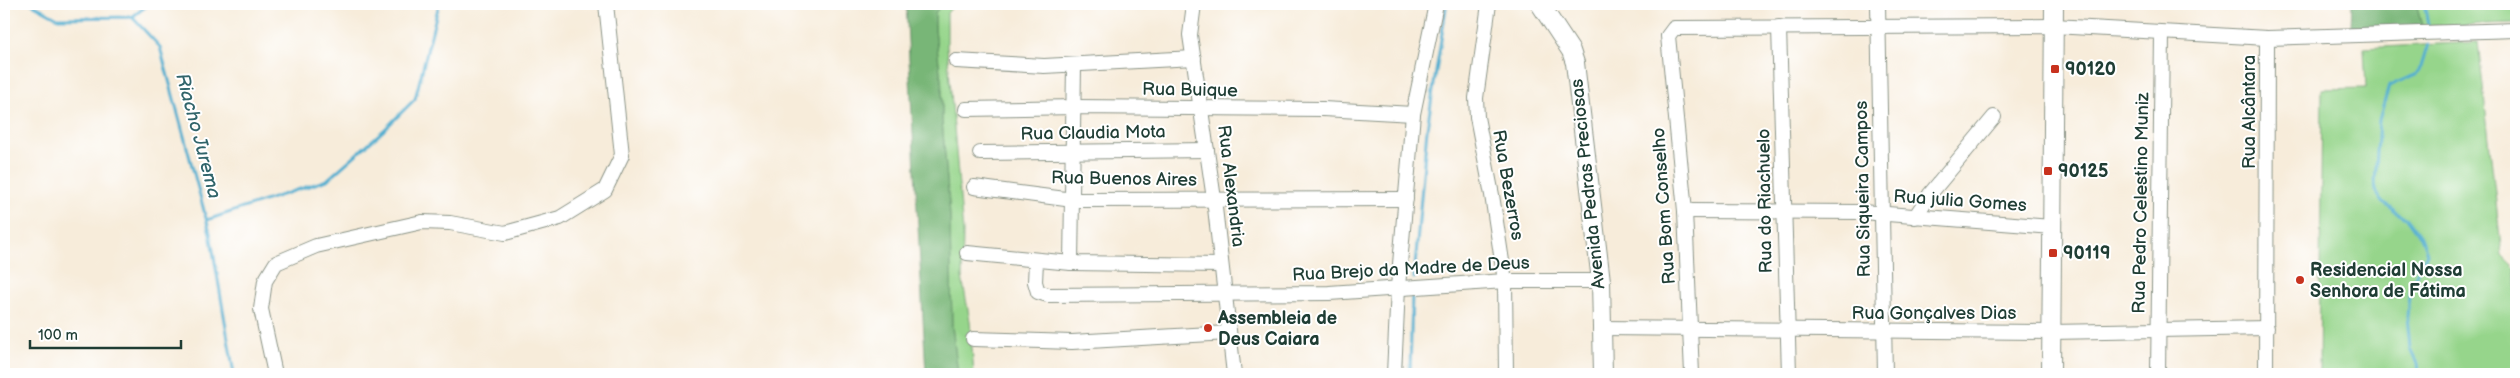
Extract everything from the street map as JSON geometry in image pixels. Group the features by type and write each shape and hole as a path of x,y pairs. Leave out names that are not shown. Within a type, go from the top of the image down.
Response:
{"main road":[{"name":"Avenida Pedras Preciosas","path":"1540,4 1571,51 1575,63 1601,281 1603,374"},
{"path":"2051,374 2054,4"}],"street":[{"path":"275,374 261,309 265,281 276,263 316,246 422,222 450,223 504,233 560,218 605,190 622,155 606,4"},
{"name":"Rua Alexandria","path":"1194,4 1190,35 1214,199 1234,374"},
{"path":"1394,374 1398,287 1413,114 1436,4"},
{"name":"Rua Bezerros","path":"1489,4 1476,89 1477,117 1492,195 1505,282 1506,374"},
{"name":"Rua Siqueira Campos","path":"1878,4 1885,374"},
{"path":"1779,27 2054,26 2267,38"},
{"name":"Rua Bom Conselho","path":"1692,374 1685,211 1668,36 1674,28 1779,27"},
{"name":"Rua do Riachuelo","path":"1779,27 1789,374"},
{"name":"Rua Alcântara","path":"2266,374 2267,38 2516,30"},
{"name":"Rua Pedro Celestino Muniz","path":"2158,374 2162,33"},
{"path":"956,61 1044,66 1194,58"},
{"path":"1071,263 1075,107 1074,65"},
{"name":"Rua Buique","path":"966,109 1075,107 1365,110 1413,114"},
{"path":"1916,217 1930,194 1994,117"},
{"name":"Rua Claudia Mota","path":"980,153 1207,150"},
{"name":"Rua Buenos Aires","path":"974,188 1073,200 1406,199"},
{"name":"Rua julia Gomes","path":"1685,211 1862,212 2052,227"},
{"path":"967,253 1071,263 1221,265"},
{"name":"Rua Brejo da Madre de Deus","path":"1036,261 1034,282 1038,292 1048,295 1224,292 1329,293 1398,287 1505,282 1601,281"},
{"name":"Rua Gonçalves Dias","path":"1601,328 2051,332 2266,328"},
{"path":"973,339 1090,342 1228,333"}],"green space":[{"path":"906,4 942,4 935,13 935,30 942,88 942,120 950,216 952,326 958,374 926,374"},
{"path":"942,4 955,4 947,13 947,46 963,232 962,277 970,321 974,374 958,374 952,326 950,216 942,120 942,88 935,30 935,13"},
{"path":"2352,4 2416,4 2422,26 2351,27"},
{"path":"2416,4 2516,4 2516,23 2422,26"},
{"path":"2478,42 2502,255 2516,269 2516,374 2319,374 2322,89 2366,88 2364,48"}],"waterway":[{"name":"Riacho Jurema","path":"32,4 58,18 132,17 160,47 210,233 234,374"},
{"path":"132,17 149,4"},
{"path":"207,220 327,180 384,130 415,99 439,4"},
{"path":"2424,4 2428,24"},
{"path":"1414,278 1427,129 1446,8"},
{"path":"2418,374 2417,364 2410,349 2407,316 2410,287 2427,253 2421,237 2408,219 2381,201 2377,195 2375,184 2379,120 2389,86 2416,74 2421,67 2428,44"},
{"path":"1410,374 1412,293"}],"place":[{"name":"90120","path":"2055,69"},
{"name":"90125","path":"2048,171"},
{"name":"90119","path":"2053,253"},
{"name":"Residencial Nossa Senhora de Fátima","path":"2300,280"},
{"name":"Assembleia de Deus Caiara","path":"1208,328"}]}
